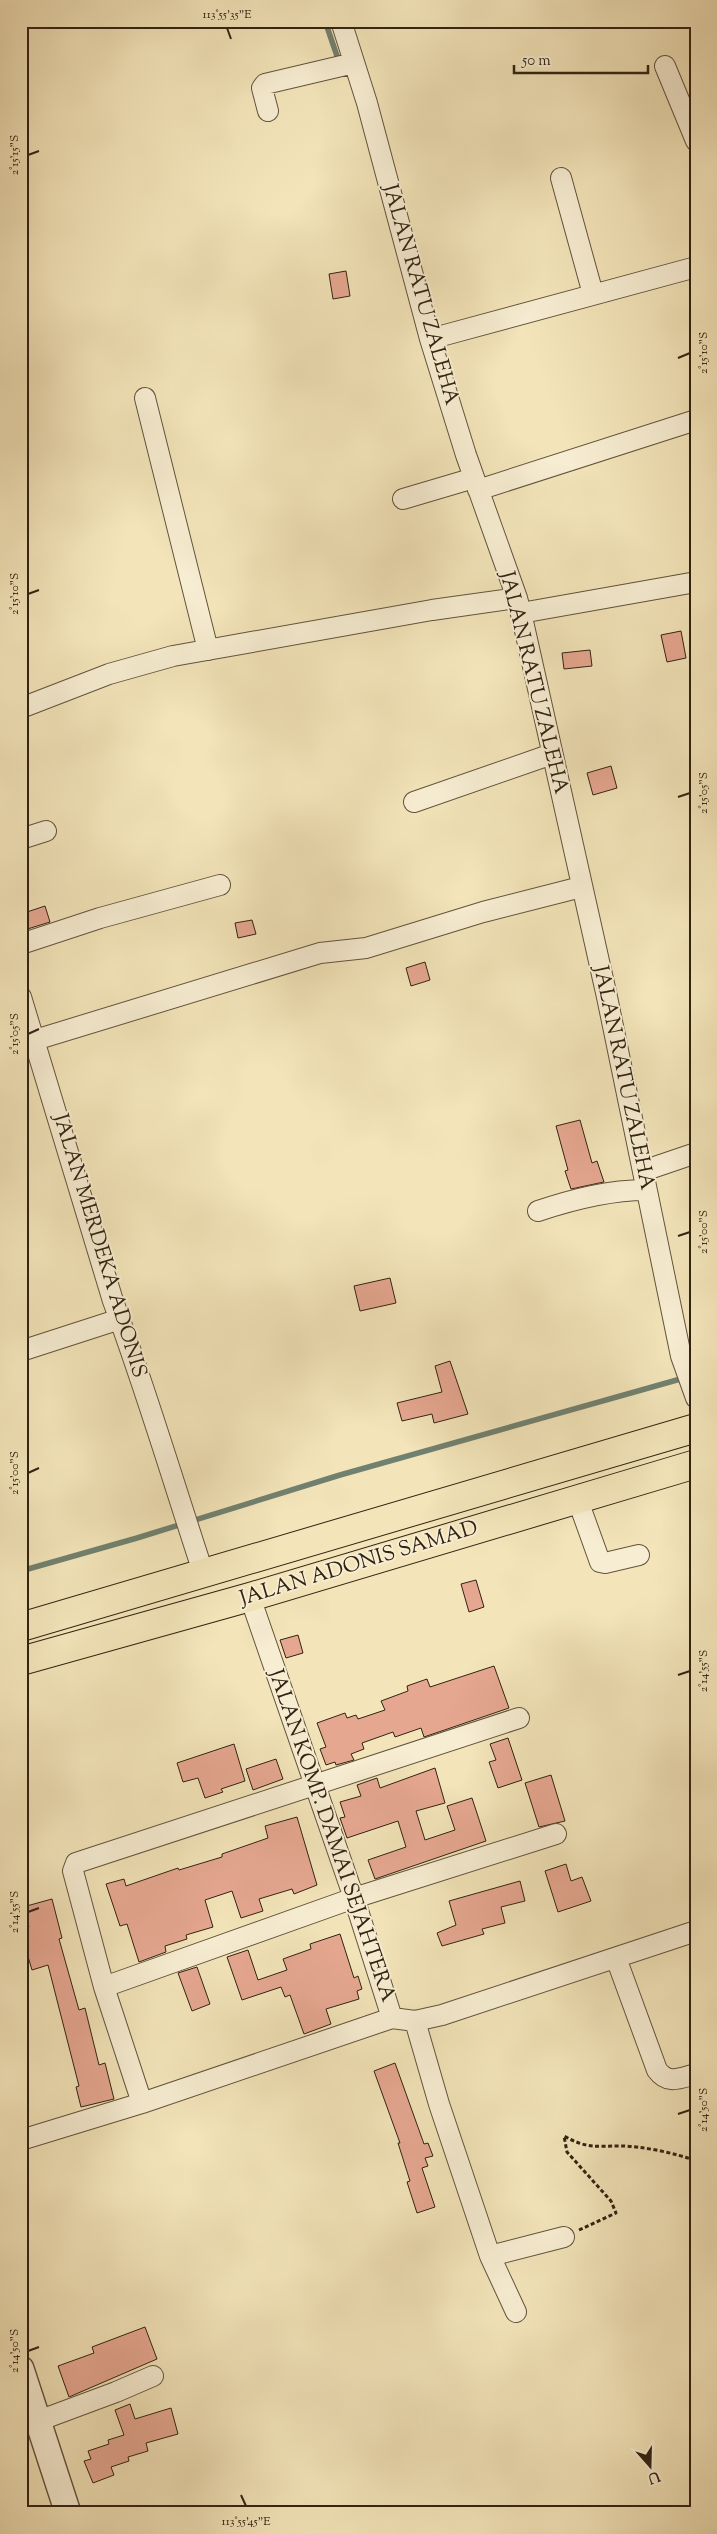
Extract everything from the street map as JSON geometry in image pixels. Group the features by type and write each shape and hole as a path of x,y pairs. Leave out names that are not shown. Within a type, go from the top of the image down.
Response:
{"highway":[{"path":"21,1627 696,1428"},
{"name":"JALAN ADONIS SAMAD","path":"21,1661 250,1597 696,1464"},
{"path":"61,1615 71,1647"}],"street":[{"name":"JALAN RATU ZALEHA","path":"341,21 430,339 476,484 519,606 607,997 681,1356 696,1398"},
{"path":"268,111 262,88 265,84 354,63"},
{"path":"666,66 696,141"},
{"path":"561,178 593,294"},
{"path":"430,339 696,267"},
{"path":"145,398 208,650"},
{"path":"403,499 476,484 696,420"},
{"path":"21,708 140,664 208,650 432,610 519,606 696,582"},
{"path":"414,802 552,754"},
{"path":"21,839 46,831"},
{"path":"21,944 100,918 220,885"},
{"path":"35,1040 320,953 366,948 483,912 581,887"},
{"name":"JALAN MERDEKA ADONIS","path":"21,997 176,1496 203,1572"},
{"path":"538,1211 571,1200 622,1190 645,1181 696,1153"},
{"path":"21,1352 120,1319"},
{"path":"578,1498 600,1562 605,1563 639,1555"},
{"name":"JALAN KOMP. DAMAI SEJAHTERA","path":"21,2140 142,2103 392,2018 354,1898 250,1597"},
{"path":"142,2103 104,1987 73,1871 76,1863 519,1718"},
{"path":"104,1987 354,1898 556,1834"},
{"path":"392,2018 415,2021 442,2015 696,1931"},
{"path":"616,1958 657,2070 662,2077 672,2080 696,2074"},
{"path":"415,2021 439,2104 490,2256 516,2312"},
{"path":"490,2256 564,2237"},
{"path":"21,2369 68,2513"},
{"path":"38,2420 116,2392 153,2376"}],"path":[{"path":"564,2237 616,2213 611,2201 567,2152 564,2136 582,2146 600,2148 621,2146 683,2156 696,2161"}],"building":[{"path":"346,271 350,296 333,299 329,274"},
{"path":"681,631 686,658 667,662 661,635"},
{"path":"590,650 592,666 564,669 562,653"},
{"path":"611,766 617,788 593,795 587,773"},
{"path":"45,906 50,922 21,931 21,914"},
{"path":"252,920 256,934 238,938 235,923"},
{"path":"425,962 430,980 411,986 406,968"},
{"path":"580,1120 592,1163 597,1161 604,1182 571,1189 565,1171 568,1170 556,1126"},
{"path":"390,1278 396,1303 360,1311 354,1286"},
{"path":"450,1361 468,1414 434,1423 432,1414 402,1421 397,1403 442,1392 435,1366"},
{"path":"476,1580 484,1607 469,1612 461,1584"},
{"path":"298,1635 303,1653 286,1658 280,1640"},
{"path":"494,1666 509,1708 424,1737 421,1728 395,1737 393,1732 362,1743 364,1749 351,1754 354,1760 336,1765 335,1762 326,1765 320,1749 326,1747 317,1723 345,1713 347,1718 356,1715 358,1719 385,1710 381,1701 408,1691 407,1686 427,1679 430,1687"},
{"path":"508,1738 522,1780 498,1788 489,1762 496,1760 490,1744"},
{"path":"234,1744 245,1781 221,1789 223,1792 205,1798 198,1778 183,1782 177,1763"},
{"path":"276,1759 283,1779 253,1790 246,1769"},
{"path":"435,1768 445,1803 416,1811 425,1840 455,1830 447,1806 472,1798 486,1841 375,1879 368,1860 406,1847 398,1821 347,1838 340,1818 345,1817 340,1802 361,1796 357,1785 377,1778 380,1788"},
{"path":"551,1775 565,1821 539,1827 525,1783"},
{"path":"297,1817 317,1885 294,1894 292,1889 259,1899 263,1911 241,1918 232,1891 205,1900 213,1927 186,1935 187,1939 165,1946 166,1952 139,1962 127,1924 120,1926 106,1884 124,1879 126,1886 178,1868 179,1870 222,1857 222,1854 268,1838 265,1826"},
{"path":"566,1864 571,1881 582,1877 591,1901 558,1912 545,1871"},
{"path":"520,1881 525,1901 501,1907 505,1923 482,1929 484,1934 442,1946 437,1933 456,1925 449,1901"},
{"path":"52,1899 62,1938 59,1939 79,2010 85,2008 99,2065 105,2063 114,2099 81,2107 76,2087 79,2086 48,1965 32,1970 21,1933 21,1929 29,1927 23,1907"},
{"path":"340,1934 354,1978 358,1976 362,1989 357,1991 359,1999 326,2009 331,2024 304,2034 290,1995 285,1997 281,1987 242,2000 227,1957 248,1950 258,1980 287,1970 283,1959 311,1949 310,1944"},
{"path":"197,1967 210,2004 192,2011 178,1973"},
{"path":"395,2063 424,2144 428,2143 433,2156 425,2158 428,2166 422,2168 435,2207 417,2213 407,2182 410,2181 398,2143 400,2143 374,2071"},
{"path":"145,2327 157,2359 69,2397 58,2366 94,2353 92,2347"},
{"path":"130,2404 135,2419 171,2408 178,2434 146,2443 148,2451 128,2457 129,2461 111,2467 114,2475 93,2483 84,2461 91,2459 88,2451 109,2444 108,2440 124,2435 115,2410"}],"waterway":[{"path":"325,21 337,56"},
{"path":"21,1571 137,1538 340,1475 684,1378"}]}
